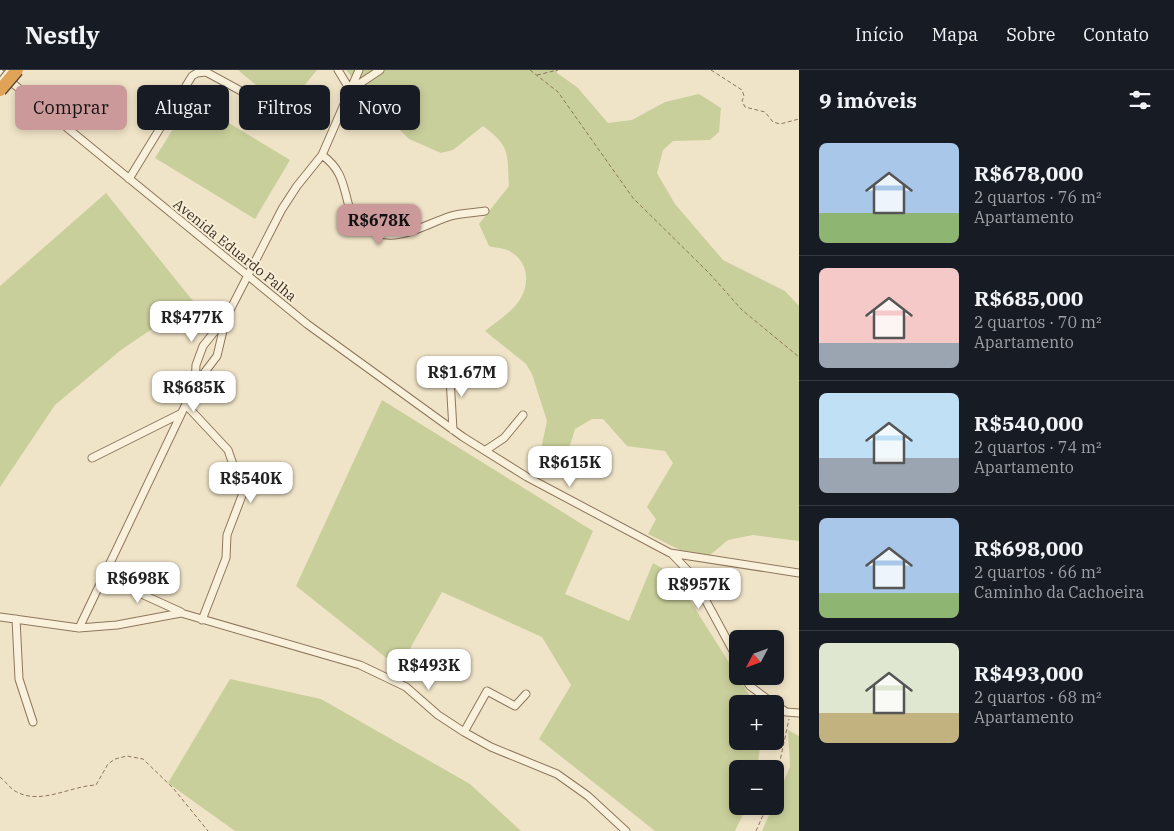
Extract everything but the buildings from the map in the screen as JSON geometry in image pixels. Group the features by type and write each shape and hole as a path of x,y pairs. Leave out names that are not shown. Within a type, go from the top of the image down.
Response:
{"highway":[{"path":"0,90 16,70"}],"street":[{"path":"338,70 347,85"},
{"path":"352,85 359,70"},
{"path":"358,85 380,70"},
{"path":"129,179 192,76 206,72 239,90"},
{"name":"Avenida Eduardo Palha","path":"0,73 247,277 367,369 462,437 486,450 527,477 670,553"},
{"path":"195,385 196,365 202,346 227,316 287,202 322,155 340,113"},
{"path":"322,155 338,169 354,218 378,235 400,234 425,228 454,216 485,211"},
{"path":"79,628 180,414 195,385 217,356 227,316"},
{"path":"453,430 450,378 457,364"},
{"path":"186,404 228,450 243,493 227,535 226,558 198,619"},
{"path":"92,458 180,414"},
{"path":"486,450 504,438 523,415"},
{"path":"670,553 799,573"},
{"path":"670,553 692,575 729,643"},
{"path":"104,577 181,613 360,665 406,687 438,715 464,732 492,747 557,774 588,796 626,831"},
{"path":"0,617 79,628 117,625 181,613"},
{"path":"16,619 19,679 34,722"},
{"path":"749,685 762,695"},
{"path":"464,732 487,692 512,706 516,705 526,694"},
{"path":"784,709 790,713 799,713"}],"lane":[{"path":"0,80 8,70"}],"path":[{"path":"530,70 558,92 633,198 710,274 742,310 799,357"},
{"path":"537,75 558,70"},
{"path":"711,70 742,90 744,96 742,101 745,108 765,112 773,122 780,124 799,119"},
{"path":"780,760 790,713"},
{"path":"0,777 15,791 44,797 81,786 96,785 108,764 115,759 127,756 143,759 173,788 208,831"},
{"path":"756,831 763,815"}],"green space":[{"path":"238,70 317,70 305,85 256,85"},
{"path":"346,70 557,70 557,73 577,87 608,123 632,120 665,102 699,94 721,108 719,132 710,140 673,141 663,150 657,173 675,204 723,260 785,291 799,306 799,541 753,535 728,540 710,555 680,550 648,534 656,519 647,507 673,463 665,451 627,446 603,419 592,419 575,429 563,468 553,475 546,466 542,444 547,421 532,374 526,364 485,331 515,306 520,300 526,285 525,270 518,257 506,250 489,246 479,224 509,186 506,152 499,140 483,126 453,150 441,153 409,139 400,130 420,130 420,85 358,85"},
{"path":"229,123 290,160 255,219 155,158 172,130 229,130"},
{"path":"106,193 193,301 121,350 55,405 0,487 0,286"},
{"path":"382,400 593,531 565,594 629,621 653,563 674,575 729,663 729,685 743,685 749,695 729,695 729,750 760,750 758,760 729,760 729,815 743,815 735,831 655,831 539,739 571,685 542,637 442,592 399,668 296,586"},
{"path":"230,679 321,699 470,784 521,831 235,831 168,783"},
{"path":"788,730 799,736 799,831 762,831 769,815 784,815 784,781 790,767"}]}
